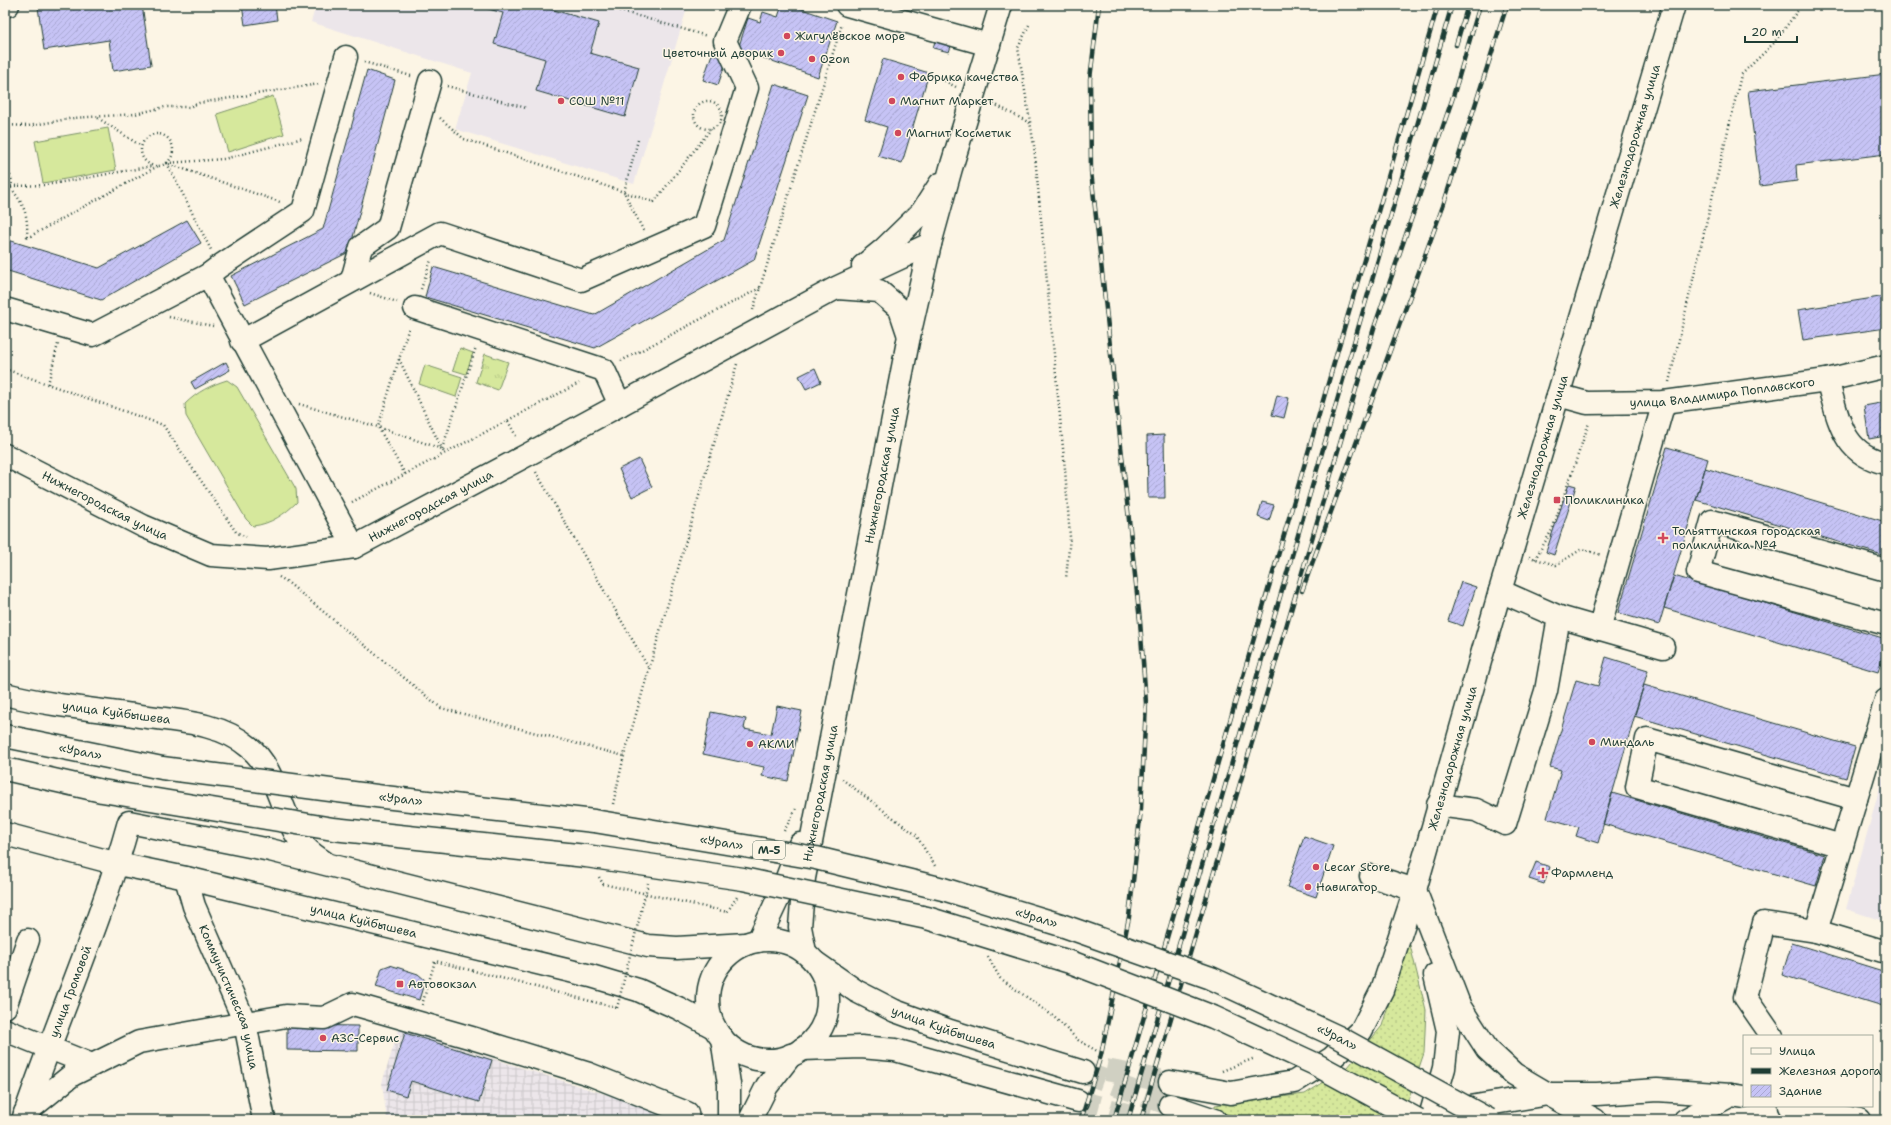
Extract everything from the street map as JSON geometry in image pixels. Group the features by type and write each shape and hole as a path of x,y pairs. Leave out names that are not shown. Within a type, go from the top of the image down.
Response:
{"main road":[{"path":"240,336 348,282 440,233 581,280 704,226 748,88 725,41 740,5"},
{"path":"848,5 988,45"},
{"name":"Нижнегородская улица","path":"809,957 800,927 804,878 909,336 930,244 951,168 1001,5"},
{"name":"Железнодорожная улица","path":"1170,1082 1231,1093 1294,1082 1332,1058 1361,1032 1382,990 1415,890 1500,592 1674,5"},
{"path":"5,309 93,335 214,271 303,211 346,57"},
{"path":"348,282 361,247 388,228 430,81"},
{"path":"836,288 884,250 922,212 951,168"},
{"path":"836,288 930,244"},
{"path":"214,271 240,336 354,547"},
{"path":"836,288 879,291 900,309 909,336"},
{"name":"Нижнегородская улица","path":"5,455 143,526 211,555 268,559 354,547 836,288"},
{"path":"415,308 604,370 620,405"},
{"name":"улица Владимира Поплавского","path":"1558,395 1587,403 1664,402 1828,380 1886,366"},
{"path":"1828,380 1841,424 1850,444 1865,457 1886,463"},
{"path":"1599,629 1664,402"},
{"path":"1886,570 1712,521 1698,572 1886,624"},
{"path":"1500,592 1559,617 1663,647"},
{"path":"1438,805 1476,810 1505,824 1546,691 1559,617"},
{"name":"улица Куйбышева","path":"5,694 32,701 191,724 226,732 250,747 264,765 295,832 307,850 326,864"},
{"path":"1816,931 1886,700"},
{"name":"«Урал»","path":"5,736 162,768 384,797 594,821 816,858 943,889 1061,925 1211,978 1336,1036 1489,1120"},
{"path":"1842,846 1637,787 1647,739 1856,799"},
{"path":"5,768 102,791 333,829 586,856 743,879 928,918 1074,963 1214,1017 1315,1064 1418,1120"},
{"path":"752,942 783,888 821,790"},
{"name":"улица Куйбышева","path":"130,822 270,850 648,946 685,948 752,942"},
{"name":"улица Громовой","path":"24,1116 48,1048 118,864 130,822"},
{"name":"улица Куйбышева","path":"5,834 118,864 186,878 591,976 638,990 678,1008 719,1033"},
{"path":"1371,876 1415,890"},
{"name":"Коммунистическая улица","path":"186,878 194,906 244,1023 264,1120"},
{"path":"1415,890 1460,1007 1487,1049 1514,1074 1595,1120"},
{"path":"1415,890 1448,1031 1444,1068 1429,1120"},
{"path":"1771,1035 1745,997 1764,923 1816,931 1886,952"},
{"path":"5,1007 28,940"},
{"path":"729,1120 729,1084 719,1033 708,1004 712,979 725,958 752,942 770,940 783,941 794,946 809,957 821,972 826,983 828,1008 819,1032 796,1052 767,1086 750,1120"},
{"name":"улица Куйбышева","path":"809,957 856,991 896,1011 950,1031 1035,1057 1090,1063"},
{"path":"24,1116 72,1075 139,1042 286,1016 324,1018 353,1004 589,1074 687,1113 688,1120"},
{"path":"5,1030 92,1065"},
{"path":"719,1033 737,1050 754,1058 772,1059 796,1052 861,1047 895,1050 1078,1101"},
{"path":"1444,1120 1464,1108 1548,1094 1597,1094 1657,1090 1738,1096"},
{"path":"1685,1120 1738,1096"},
{"path":"1708,1120 1710,1115 1738,1096"},
{"path":"1170,1105 1215,1120"},
{"path":"1797,1107 1824,1110 1860,1120"}],"path":[{"path":"602,5 725,41"},
{"path":"612,807 624,756 745,337 848,5"},
{"path":"1664,402 1741,75 1774,43 1802,5"},
{"path":"1029,25 1018,48 1034,146 1065,469 1070,537 1066,579"},
{"path":"346,57 526,108"},
{"path":"5,125 28,126 74,118 135,114 165,107 189,107 199,103 339,80"},
{"path":"435,114 464,139 654,202 711,129 720,123 723,116 721,109 716,103 709,100 701,102 696,107 693,114 694,122 700,128 707,130 711,129"},
{"path":"97,117 141,146"},
{"path":"5,168 11,177 11,187 22,203 28,220 27,238 158,166 167,163 224,159 325,132"},
{"path":"153,166 148,164 142,156 141,146 147,137 158,134 163,135 171,143 173,148 171,159 167,163"},
{"path":"638,140 624,192 652,249"},
{"path":"167,163 303,211"},
{"path":"167,163 214,271"},
{"path":"5,195 11,187 46,185 158,166"},
{"path":"405,474 378,427 440,233"},
{"path":"348,282 415,308"},
{"path":"334,511 760,288"},
{"path":"139,311 240,336"},
{"path":"48,384 63,326"},
{"path":"442,449 482,330"},
{"path":"399,358 444,454"},
{"path":"272,396 378,427 442,449"},
{"path":"1535,559 1552,530 1595,403"},
{"path":"508,421 649,668"},
{"path":"1512,552 1556,566 1582,549 1619,560"},
{"path":"417,1022 435,961 617,1008 650,875"},
{"path":"1078,1040 1090,1063"},
{"path":"1221,1071 1257,1057"}],"shaded area":[{"name":"СОШ №11","path":"314,5 688,5 634,184 455,129 472,73 311,22 315,9"},
{"path":"1886,765 1886,922 1846,909"},
{"path":"399,1029 680,1118 680,1120 387,1120 382,1083"}],"green space":[{"path":"273,96 284,134 228,152 217,114"},
{"path":"108,128 116,170 43,183 35,141"},
{"path":"460,348 473,353 466,374 453,370"},
{"path":"485,354 508,362 498,390 476,382"},
{"path":"425,365 462,377 456,397 419,384"},
{"path":"227,380 237,387 296,489 297,502 288,511 272,521 260,525 253,526 246,519 186,416 185,404 194,396 204,389"},
{"path":"1410,945 1426,1010 1424,1053 1406,1106 1387,1120 1251,1120 1215,1111 1215,1105 1305,1094 1348,1067 1382,1026 1406,946"}],"building":[{"path":"55,5 142,5 151,65 113,71 109,40 44,50 38,7"},
{"path":"242,5 275,5 277,20 245,25"},
{"path":"474,5 536,5 599,23 590,53 639,67 625,117 536,91 545,59 494,44 503,13"},
{"name":"Жигулёвское море","path":"782,5 790,5 837,21 818,77 738,49 748,18 760,22 763,12 778,17"},
{"path":"936,38 952,43 949,52 933,48"},
{"path":"712,54 727,59 718,85 703,80"},
{"path":"883,59 929,73 902,163 878,156 887,127 865,120"},
{"path":"367,70 395,80 349,252 245,304 231,276 323,229"},
{"path":"1886,74 1886,154 1796,165 1797,181 1760,186 1748,91"},
{"path":"774,84 808,95 754,260 595,348 425,297 433,267 594,315 724,240"},
{"path":"187,220 201,243 101,300 5,270 5,239 99,268"},
{"path":"1886,296 1886,328 1803,340 1798,310"},
{"path":"226,362 230,370 195,389 191,382"},
{"path":"815,368 821,382 806,389 799,376"},
{"path":"1277,395 1289,398 1284,418 1272,415"},
{"path":"1886,402 1886,436 1869,439 1864,406"},
{"path":"1164,435 1165,498 1148,498 1147,436"},
{"name":"Тольяттинская городская поликлиника №4","path":"1667,447 1708,459 1659,625 1618,613"},
{"path":"639,459 652,487 632,497 619,469"},
{"path":"1705,468 1886,522 1886,556 1696,500"},
{"path":"1569,484 1576,486 1554,555 1546,552"},
{"path":"1262,502 1274,505 1269,521 1258,517"},
{"path":"1674,576 1886,639 1886,645 1878,672 1664,608"},
{"path":"1461,582 1476,587 1463,626 1448,621"},
{"name":"Миндаль","path":"1606,657 1648,670 1598,843 1576,836 1579,827 1547,818 1561,770 1550,767 1576,680 1598,686"},
{"path":"1644,685 1855,747 1846,778 1634,716"},
{"name":"АКМИ","path":"777,706 802,711 788,781 762,776 764,767 703,754 711,712 746,719 744,729 771,734"},
{"path":"1612,793 1825,855 1816,886 1603,824"},
{"path":"1304,836 1333,846 1316,897 1287,887"},
{"path":"1536,862 1550,867 1544,884 1529,879"},
{"path":"1792,943 1886,972 1886,1007 1782,975"},
{"name":"Автовокзал","path":"390,965 418,974 425,980 419,1000 376,987 382,968"},
{"name":"АЗС-Сервис","path":"287,1025 358,1026 358,1051 287,1050"},
{"path":"405,1033 492,1060 479,1102 411,1081 406,1096 387,1090"}],"tunnel":[{"path":"1106,1070 1170,1082"},
{"path":"1083,1072 1170,1105"},
{"path":"1078,1101 1149,1120"}],"railway":[{"path":"1081,1120 1101,1055 1129,917 1141,809 1146,703 1140,621 1091,171 1090,79 1099,5"},
{"path":"1114,1120 1438,5"},
{"path":"1128,1120 1452,5"},
{"path":"1456,45 1468,5"},
{"path":"1141,1120 1374,328 1452,100 1480,5"},
{"path":"1302,591 1443,206 1507,5"}],"place":[{"name":"Жигулёвское море","path":"787,36"},
{"name":"Цветочный дворик","path":"781,53"},
{"name":"Ozon","path":"812,59"},
{"name":"Фабрика качества","path":"901,77"},
{"name":"СОШ №11","path":"561,101"},
{"name":"Магнит Маркет","path":"892,101"},
{"name":"Магнит Косметик","path":"898,133"},
{"name":"Поликлиника","path":"1557,500"},
{"name":"Тольяттинская городская поликлиника №4","path":"1663,538"},
{"name":"Миндаль","path":"1592,742"},
{"name":"АКМИ","path":"750,744"},
{"name":"Lecar Store","path":"1316,867"},
{"name":"Фармленд","path":"1543,873"},
{"name":"Навигатор","path":"1308,887"},
{"name":"Автовокзал","path":"400,984"},
{"name":"АЗС-Сервис","path":"323,1038"}]}
